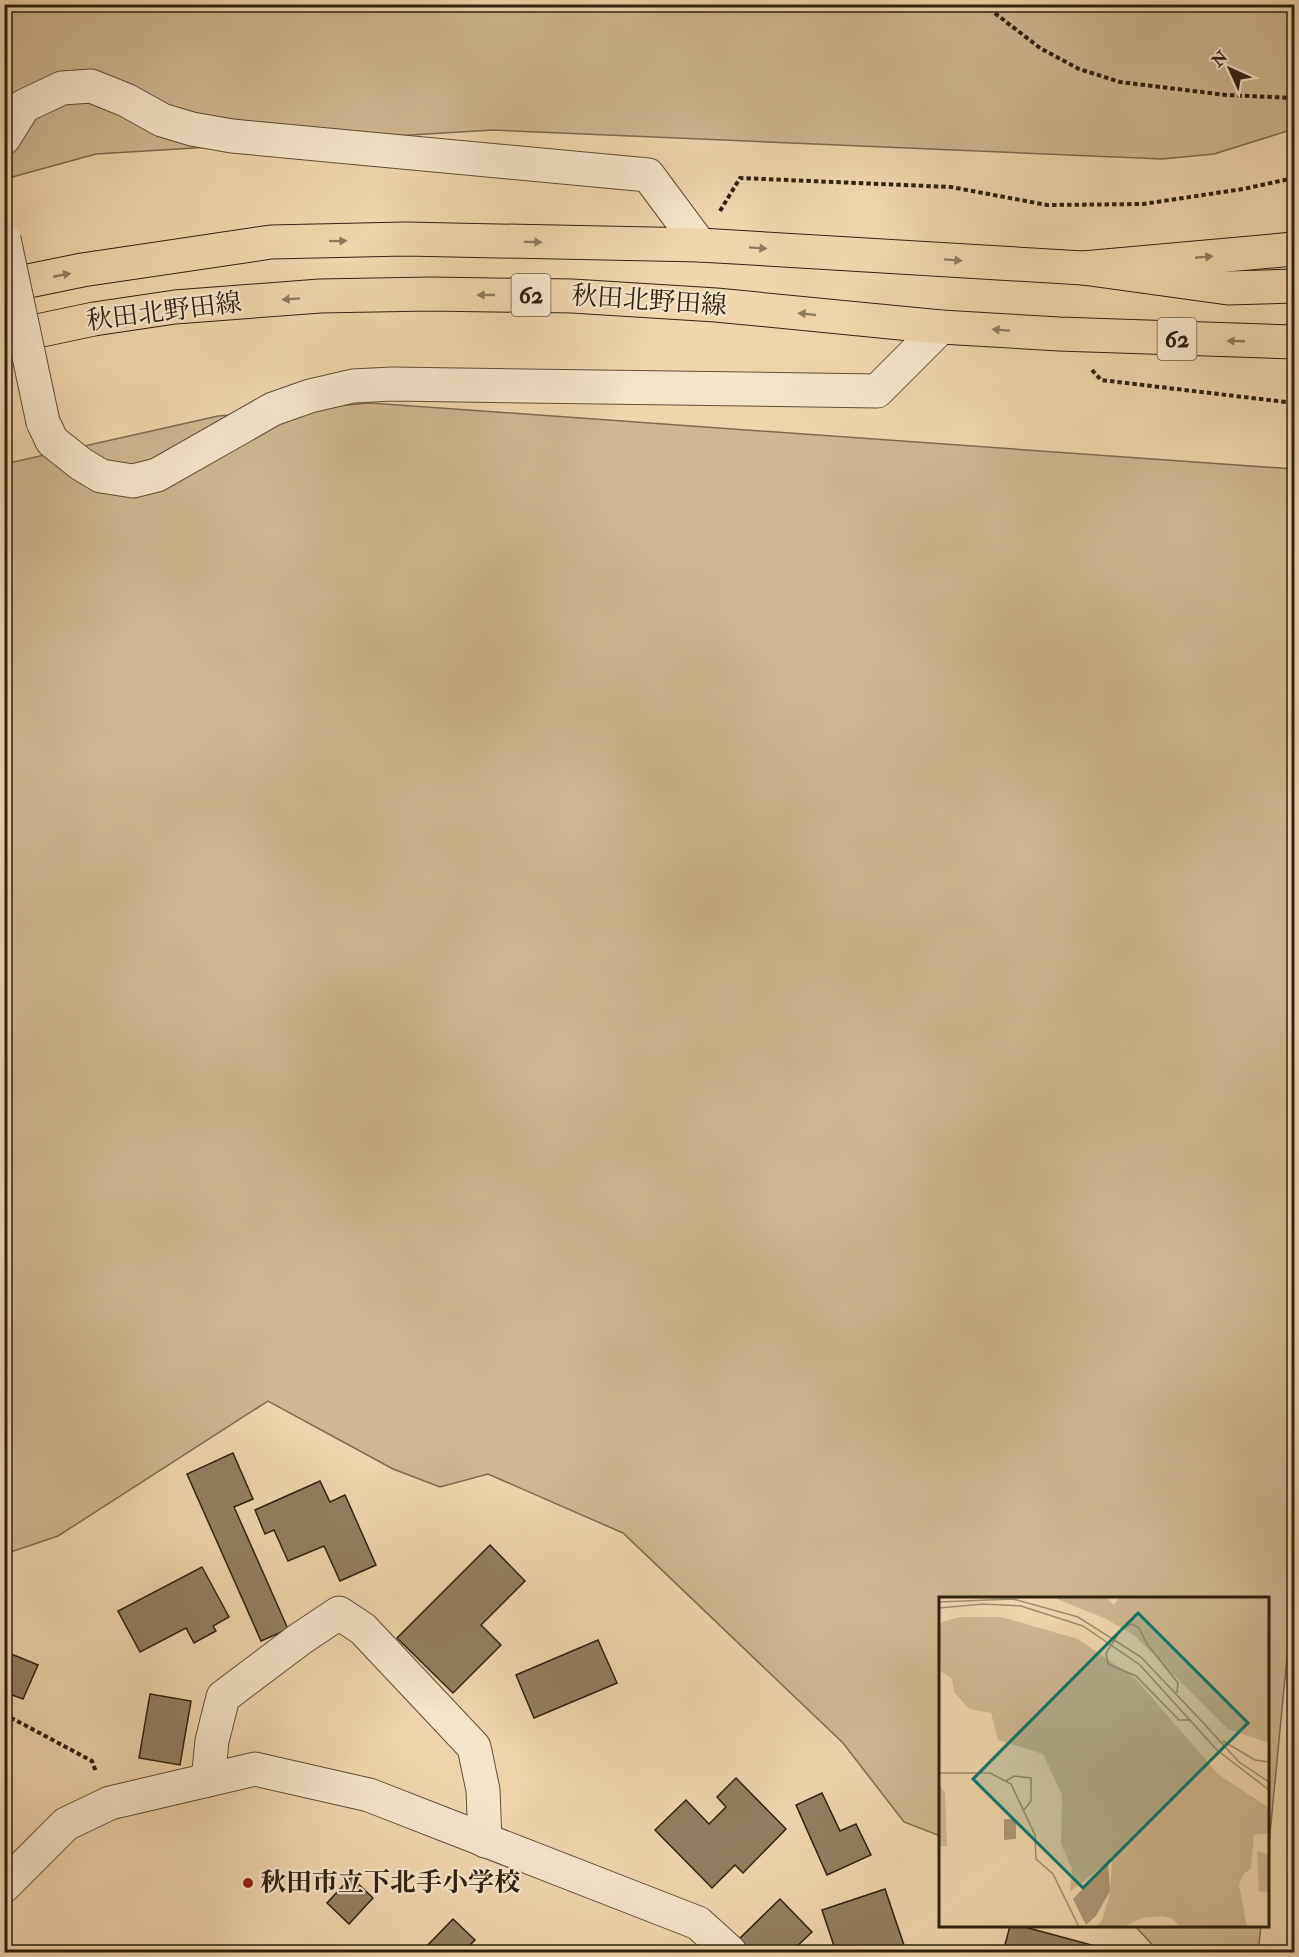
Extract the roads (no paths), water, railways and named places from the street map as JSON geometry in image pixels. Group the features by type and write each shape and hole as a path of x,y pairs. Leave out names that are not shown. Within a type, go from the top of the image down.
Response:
{"main road":[{"name":"秋田北野田線","path":"4,286 82,270 271,242 405,239 700,245 1083,268"},
{"name":"62","path":"1083,268 1294,249"},
{"path":"1083,268 1228,288 1294,286"},
{"name":"秋田北野田線","path":"4,338 94,318 175,307 320,297 430,294 572,296 716,305 941,327 1059,334 1294,342"}],"street":[{"path":"4,138 24,106 62,88 91,86 126,100 162,120 192,129 232,136 648,175 700,245"},
{"path":"4,238 43,422 52,441 81,464 101,476 133,481 157,475 273,409 310,396 353,386 404,384 877,391 941,327"},
{"path":"208,1780 212,1741 223,1697 300,1639 339,1613 363,1629 474,1747 483,1790 485,1840"},
{"path":"4,1886 66,1824 110,1803 255,1769 369,1795 698,1923 730,1953"}],"place":[{"name":"秋田市立下北手小学校","path":"248,1883"}]}
